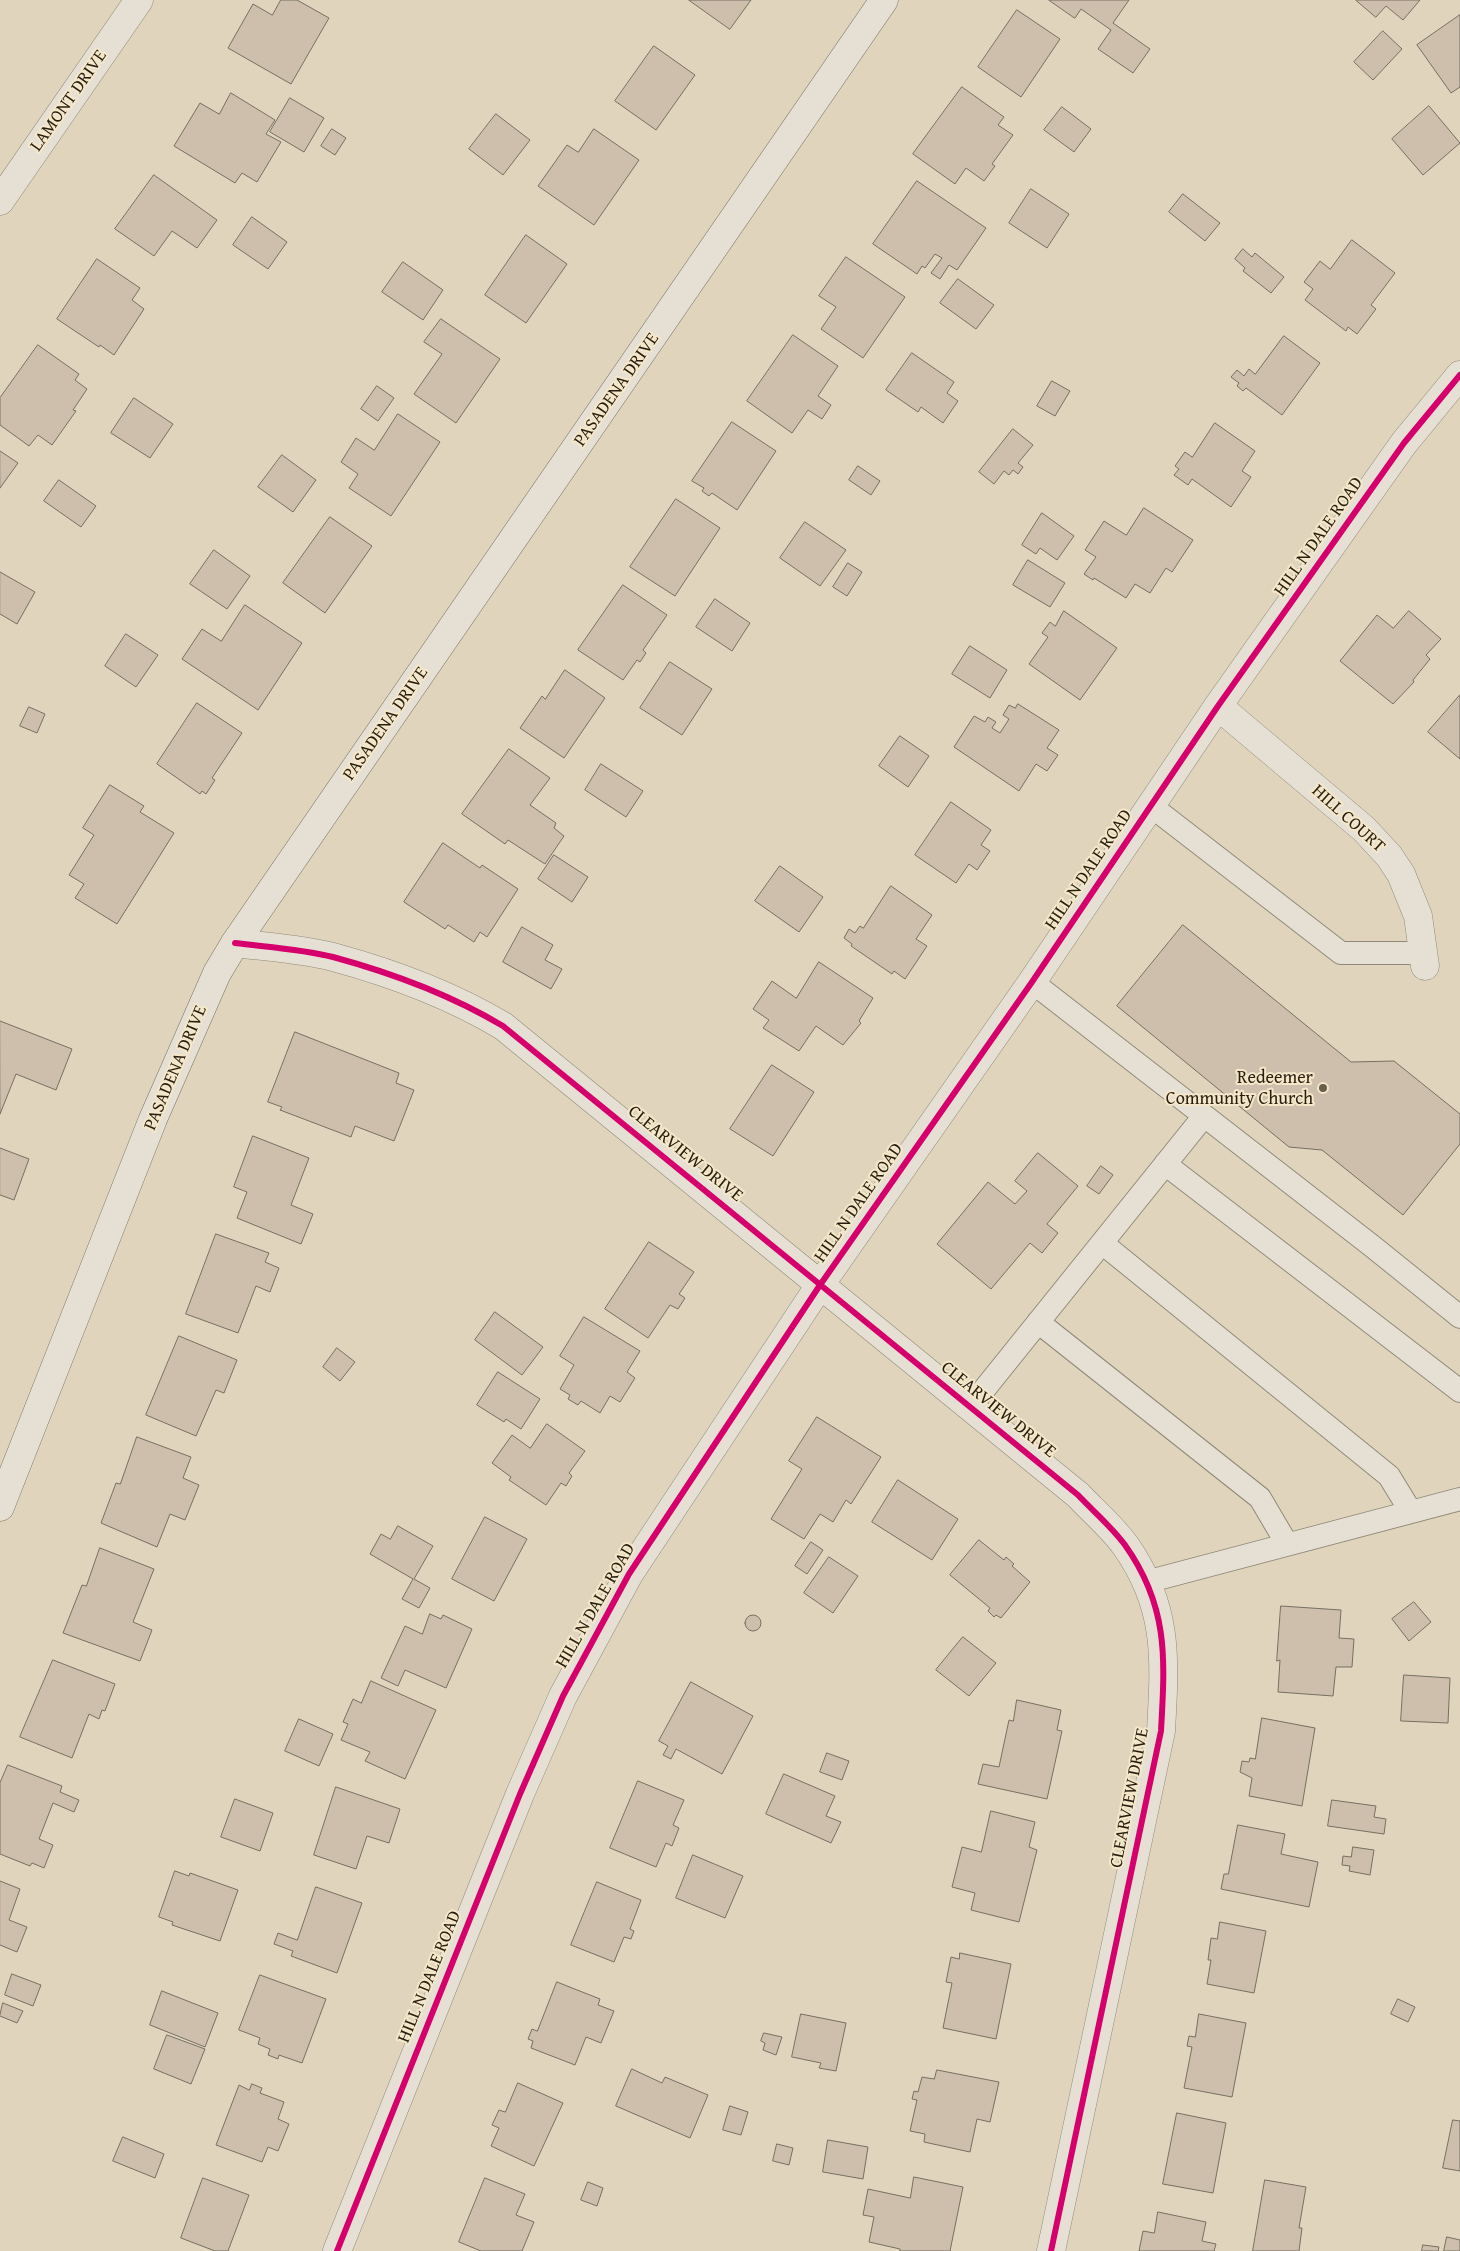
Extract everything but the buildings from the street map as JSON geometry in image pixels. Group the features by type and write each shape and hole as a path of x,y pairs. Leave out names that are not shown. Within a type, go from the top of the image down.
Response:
{"street":[{"name":"LAMONT DRIVE","path":"0,202 139,0"},
{"name":"PASADENA DRIVE","path":"0,1507 153,1119 217,972 235,943 884,0"},
{"name":"HILL N DALE ROAD","path":"337,2251 516,1803 562,1696 629,1574 820,1285 1032,982 1218,706 1404,443 1460,375"},
{"name":"HILL COURT","path":"1218,706 1364,830 1389,856 1401,874 1418,916 1424,959"},
{"name":"CLEARVIEW DRIVE","path":"235,943 332,957 382,972 467,1005 503,1026 1078,1495 1124,1545 1146,1582 1163,1633 1164,1674 1160,1731 1051,2251"}],"lane":[{"path":"1150,806 1341,954 1424,959"},
{"path":"1032,982 1460,1317"},
{"path":"970,1407 1204,1116"},
{"path":"1165,1164 1460,1391"},
{"path":"1102,1243 1389,1476 1412,1512"},
{"path":"1038,1322 1260,1498 1287,1544"},
{"path":"1146,1582 1460,1499"}],"cycle path":[{"path":"337,2251 520,1794 563,1696 629,1574 820,1285 1032,982 1218,706 1404,443 1460,375"},
{"path":"235,943 309,952 355,963 421,986 463,1004 503,1026 1078,1495 1125,1545 1150,1590 1157,1612 1163,1657 1161,1731 1051,2251"}],"place":[{"name":"Redeemer Community Church","path":"1323,1088"}]}
